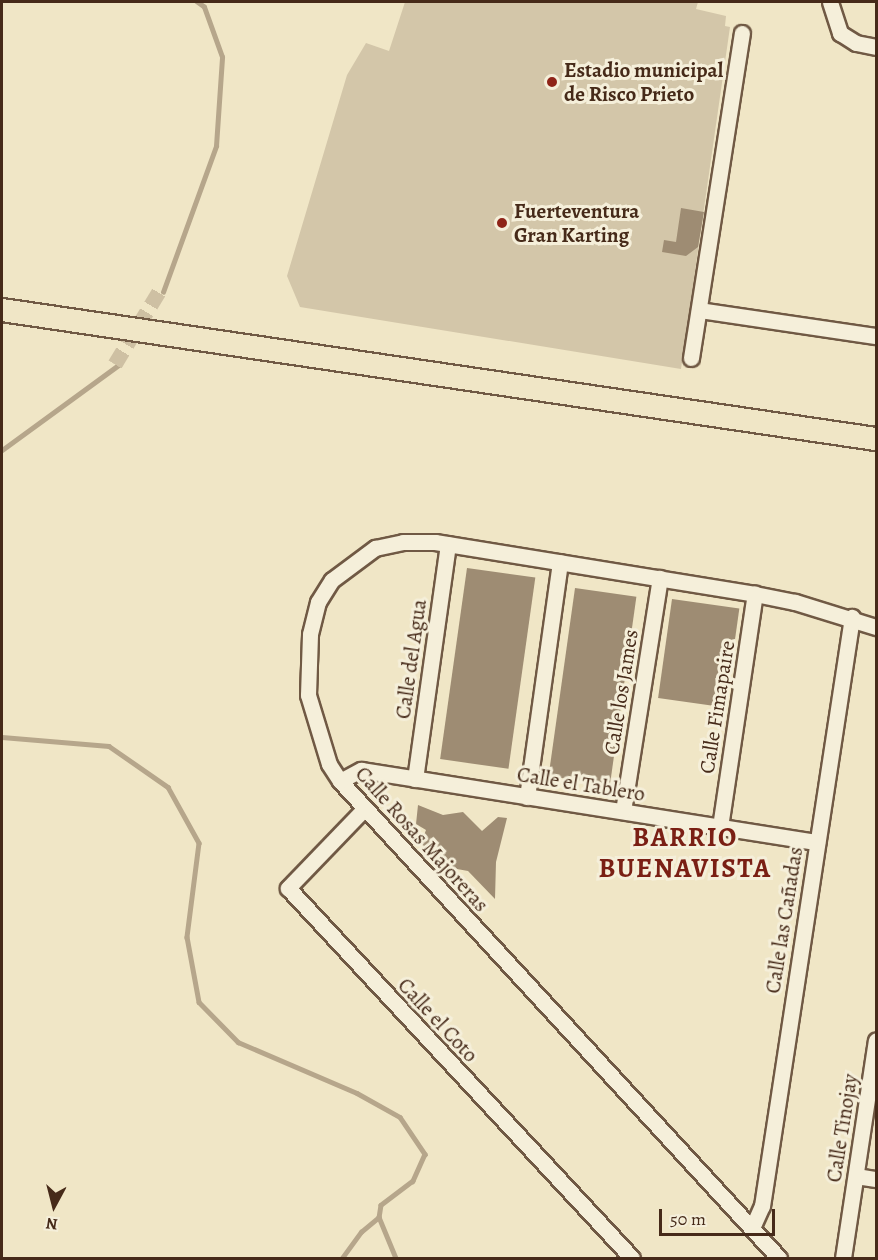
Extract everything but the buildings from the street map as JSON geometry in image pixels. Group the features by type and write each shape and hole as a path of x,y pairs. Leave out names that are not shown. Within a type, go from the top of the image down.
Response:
{"main road":[{"path":"2,310 876,439"}],"street":[{"path":"831,2 840,33 856,43 876,47"},
{"path":"691,358 742,33"},
{"path":"699,310 876,336"},
{"name":"Calle Rosas Majoreras","path":"779,1258 363,809 340,781 329,764 309,694 308,655 318,602 332,580 375,548 403,542 448,544 755,594 852,617 876,627"},
{"name":"Calle del Agua","path":"415,779 448,544"},
{"path":"527,796 560,562"},
{"name":"Calle los James","path":"623,811 660,578"},
{"name":"Calle Fimapaire","path":"720,827 755,594"},
{"name":"Calle las Cañadas","path":"752,1228 762,1206 852,617"},
{"name":"Calle el Tablero","path":"340,781 361,770 817,842"},
{"name":"Calle el Coto","path":"363,809 288,888 632,1258"},
{"name":"Calle Tinojay","path":"843,1258 876,1040"},
{"path":"856,1176 876,1179"}],"shaded area":[{"name":"Fuerteventura Gran Karting","path":"405,2 698,2 696,9 726,16 725,26 730,27 681,369 300,307 287,276 347,75 366,43 389,51"}],"waterway":[{"path":"163,292 216,146 222,57 204,7 197,2"},
{"path":"2,450 120,364"},
{"path":"2,737 109,746 168,787 199,843 187,937 199,1002 238,1042 357,1093 400,1117 425,1154 413,1181 381,1205 379,1217 396,1258"},
{"path":"342,1258 361,1232 379,1217"}],"tunnel":[{"path":"115,364 160,290"}],"place":[{"name":"Estadio municipal de Risco Prieto","path":"552,82"},
{"name":"Fuerteventura Gran Karting","path":"502,223"}],"district":[{"name":"BARRIO BUENAVISTA","path":"685,852"}]}
